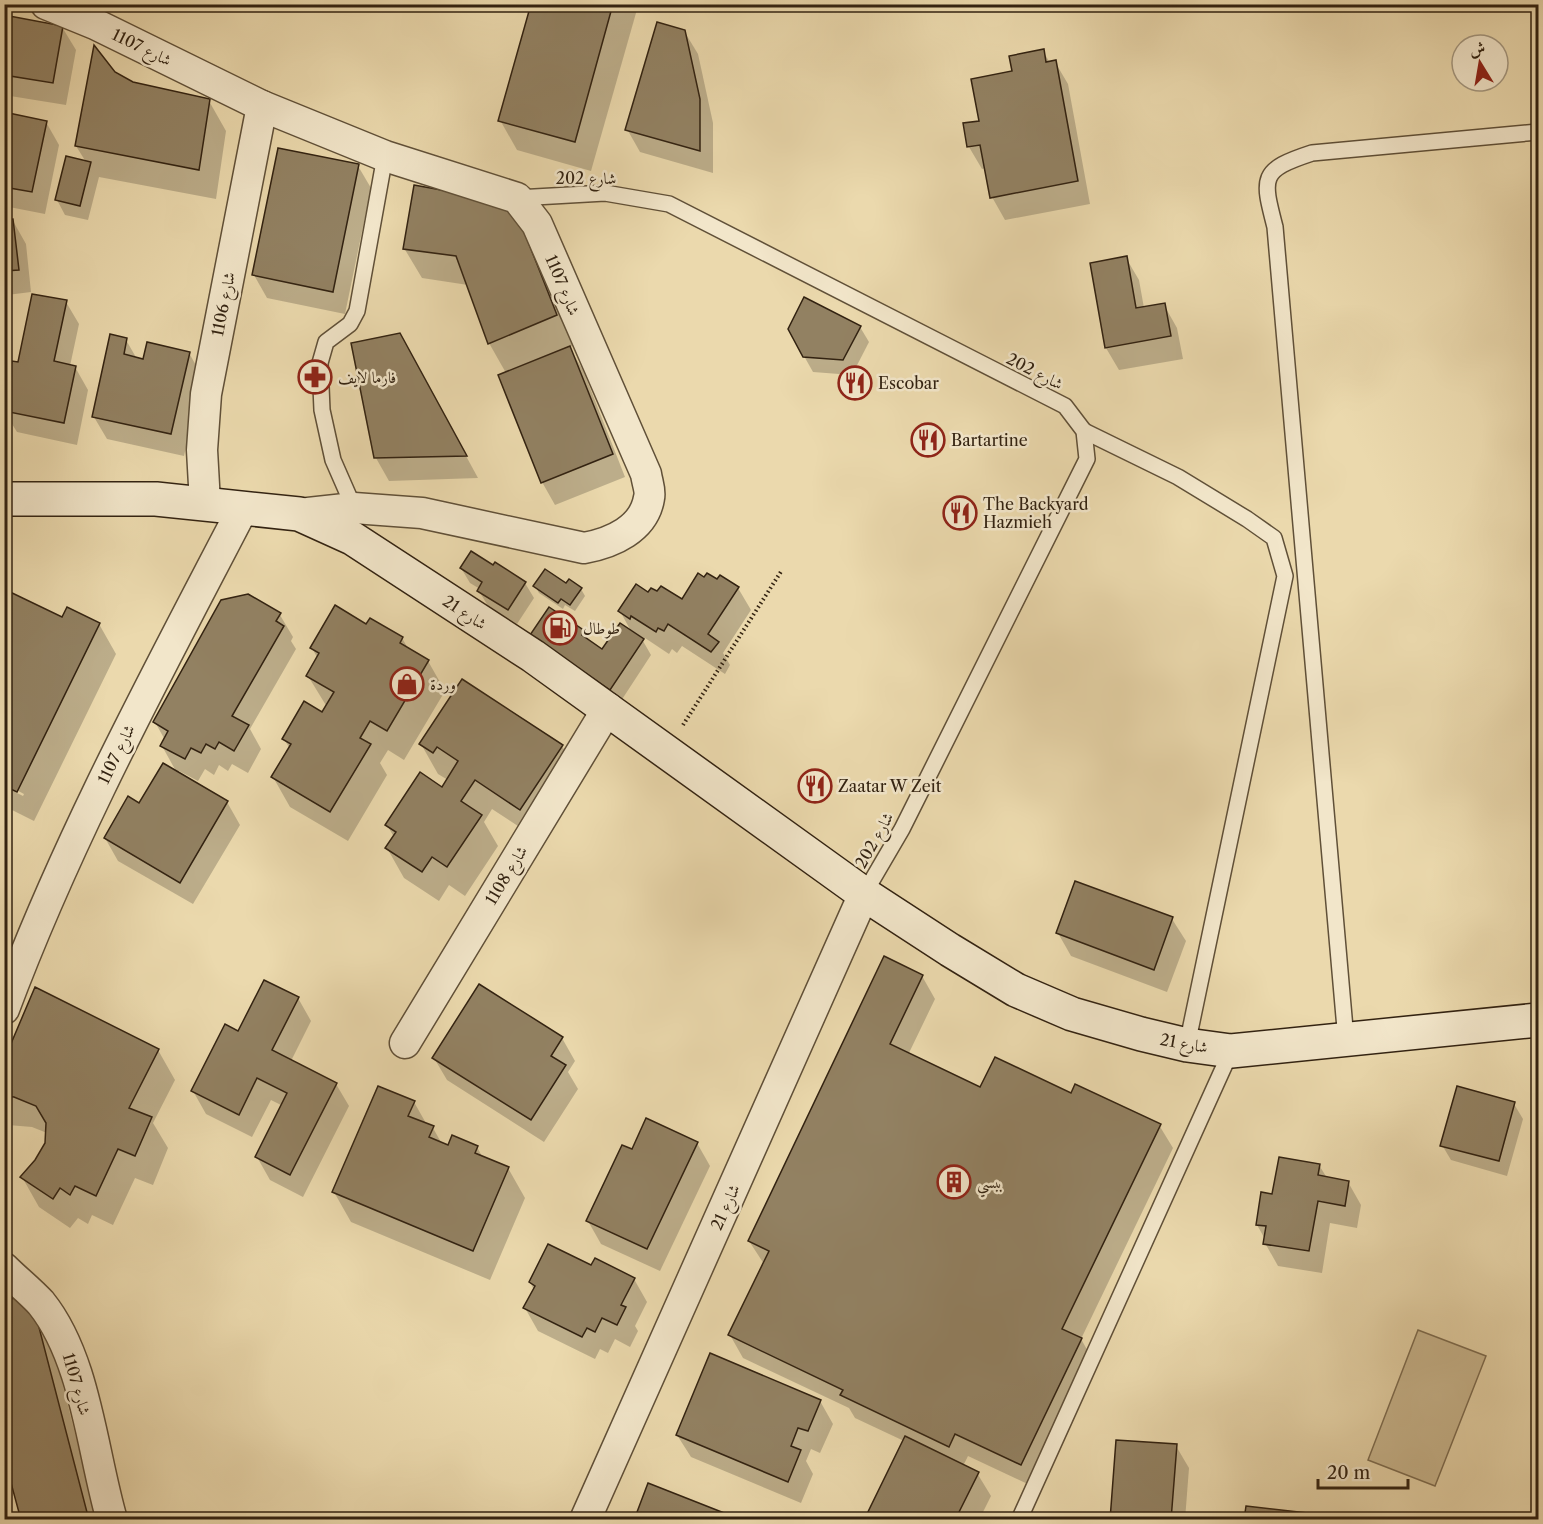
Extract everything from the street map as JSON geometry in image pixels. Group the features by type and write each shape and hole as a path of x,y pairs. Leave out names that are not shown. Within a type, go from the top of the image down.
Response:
{"main road":[{"name":"شارع 21","path":"4,499 133,498 205,503 299,514 352,538 533,656 608,708 864,894 1016,990 1072,1014 1186,1045 1231,1051 1539,1020"}],"street":[{"name":"شارع 1107","path":"46,4 95,24 262,106 386,156 517,198 537,224 646,474 650,496 645,514 618,538 604,545 584,548 423,513 354,508 299,514"},
{"name":"شارع 1106","path":"205,503 202,450 206,394 262,106"},
{"name":"شارع 1107","path":"4,1009 44,909 110,764 243,508"},
{"name":"شارع 1108","path":"405,1043 608,708"},
{"name":"شارع 21","path":"585,1520 864,894"},
{"name":"شارع 1107","path":"4,1268 41,1304 64,1342 78,1380 112,1520"}],"lane":[{"path":"1346,1040 1275,227 1266,192 1267,181 1273,169 1288,160 1312,153 1539,132"},
{"path":"354,508 333,460 328,440 322,410 320,363 326,342 350,324 357,311 386,156"},
{"name":"شارع 202","path":"517,198 605,193 669,204 1065,406 1084,430 1087,459 902,829 864,894"},
{"path":"1084,430 1178,477 1265,531 1274,538 1285,576 1186,1045"},
{"path":"1019,1520 1231,1051"}],"path":[{"path":"667,751 782,570"}],"shaded area":[{"path":"1418,1330 1486,1356 1435,1486 1368,1460"}],"building":[{"path":"531,4 613,4 575,142 498,121"},
{"path":"4,15 63,26 53,83 4,75"},
{"path":"657,22 685,30 700,99 700,151 625,130"},
{"path":"94,45 115,72 133,82 210,99 199,170 75,146"},
{"path":"1044,49 1046,62 1056,60 1078,181 990,198 980,145 967,147 963,123 979,121 971,79 1012,71 1009,56"},
{"path":"4,112 47,121 32,192 4,187"},
{"path":"278,148 359,164 333,292 252,275"},
{"path":"66,156 91,162 80,206 55,200"},
{"path":"414,185 513,203 557,315 488,344 456,256 403,249"},
{"path":"13,219 19,270 4,271 4,220"},
{"path":"1127,256 1136,308 1165,303 1171,336 1105,348 1090,263"},
{"path":"32,294 67,300 54,361 76,366 64,423 4,411 4,397 12,361 18,362"},
{"path":"804,297 861,326 843,360 803,357 788,329"},
{"path":"400,333 467,456 374,458 351,343"},
{"path":"110,334 127,338 124,354 143,359 147,342 190,352 171,434 92,417"},
{"path":"570,346 613,454 541,483 498,375"},
{"path":"471,551 493,565 495,562 526,582 508,610 477,591 482,582 460,568"},
{"path":"545,569 566,583 569,579 582,588 570,605 561,599 558,603 533,586"},
{"path":"698,573 704,577 707,573 717,579 720,575 739,587 708,634 719,642 711,652 668,624 664,631 658,628 656,632 631,616 630,619 618,611 636,584 648,592 651,588 657,591 661,586 682,599"},
{"path":"8,591 62,617 67,607 100,623 17,792 4,786 4,598"},
{"path":"248,594 281,613 276,621 284,626 232,716 249,725 234,751 219,742 215,749 206,744 201,753 191,748 185,759 160,746 168,731 153,722 221,600"},
{"path":"335,605 366,624 370,618 403,637 400,643 429,660 387,731 370,721 360,738 371,744 330,812 271,777 291,744 282,739 304,701 322,712 334,692 306,676 319,653 310,648"},
{"path":"549,607 585,631 582,635 602,649 620,623 644,639 610,690 530,635"},
{"path":"462,679 563,745 520,810 475,780 461,801 482,815 447,867 432,857 422,872 385,848 396,832 385,825 420,772 442,787 458,761 437,747 433,753 419,744"},
{"path":"163,763 228,801 180,883 104,838 128,796 139,803"},
{"path":"1075,881 1173,917 1154,970 1056,933"},
{"name":"ببسي","path":"884,956 923,975 890,1044 980,1087 995,1057 1071,1093 1075,1084 1161,1124 1062,1329 1082,1338 1021,1465 955,1434 949,1447 840,1395 843,1390 728,1335 769,1251 748,1241"},
{"path":"264,980 299,997 272,1050 337,1083 290,1175 255,1157 287,1093 257,1078 239,1115 191,1091 225,1024 238,1031"},
{"path":"479,984 563,1037 551,1056 566,1065 531,1120 432,1058"},
{"path":"35,987 159,1049 129,1108 152,1117 135,1156 118,1149 96,1196 75,1186 70,1195 60,1188 53,1199 20,1177 35,1160 45,1143 46,1123 36,1106 14,1097 4,1096 4,1052 7,1053"},
{"path":"378,1086 415,1101 408,1116 434,1126 429,1137 448,1145 452,1135 478,1146 475,1153 509,1167 473,1251 332,1192"},
{"path":"1457,1086 1515,1102 1499,1161 1440,1146"},
{"path":"646,1118 698,1142 647,1249 586,1221 622,1145 632,1149"},
{"path":"1279,1157 1320,1164 1318,1175 1349,1181 1345,1206 1318,1201 1309,1251 1263,1244 1266,1226 1256,1225 1261,1192 1272,1194"},
{"path":"548,1244 591,1265 595,1258 635,1278 621,1305 626,1307 617,1325 602,1318 595,1332 587,1328 582,1337 523,1308 535,1286 529,1282"},
{"path":"4,1293 6,1300 23,1296 34,1308 89,1520 21,1520 4,1457"},
{"path":"710,1353 821,1400 808,1431 798,1428 791,1446 801,1450 788,1482 676,1435"},
{"path":"905,1436 979,1472 955,1520 869,1520 865,1518"},
{"path":"1116,1440 1177,1444 1171,1520 1110,1520"},
{"path":"648,1483 742,1520 634,1520"},
{"path":"1246,1506 1361,1519 1244,1520"}],"place":[{"name":"فارما لايف","path":"315,377"},
{"name":"Escobar","path":"855,383"},
{"name":"Bartartine","path":"928,440"},
{"name":"The Backyard Hazmieh","path":"960,513"},
{"name":"طوطال","path":"560,628"},
{"name":"وردة","path":"407,684"},
{"name":"Zaatar W Zeit","path":"815,786"},
{"name":"ببسي","path":"954,1182"}]}
